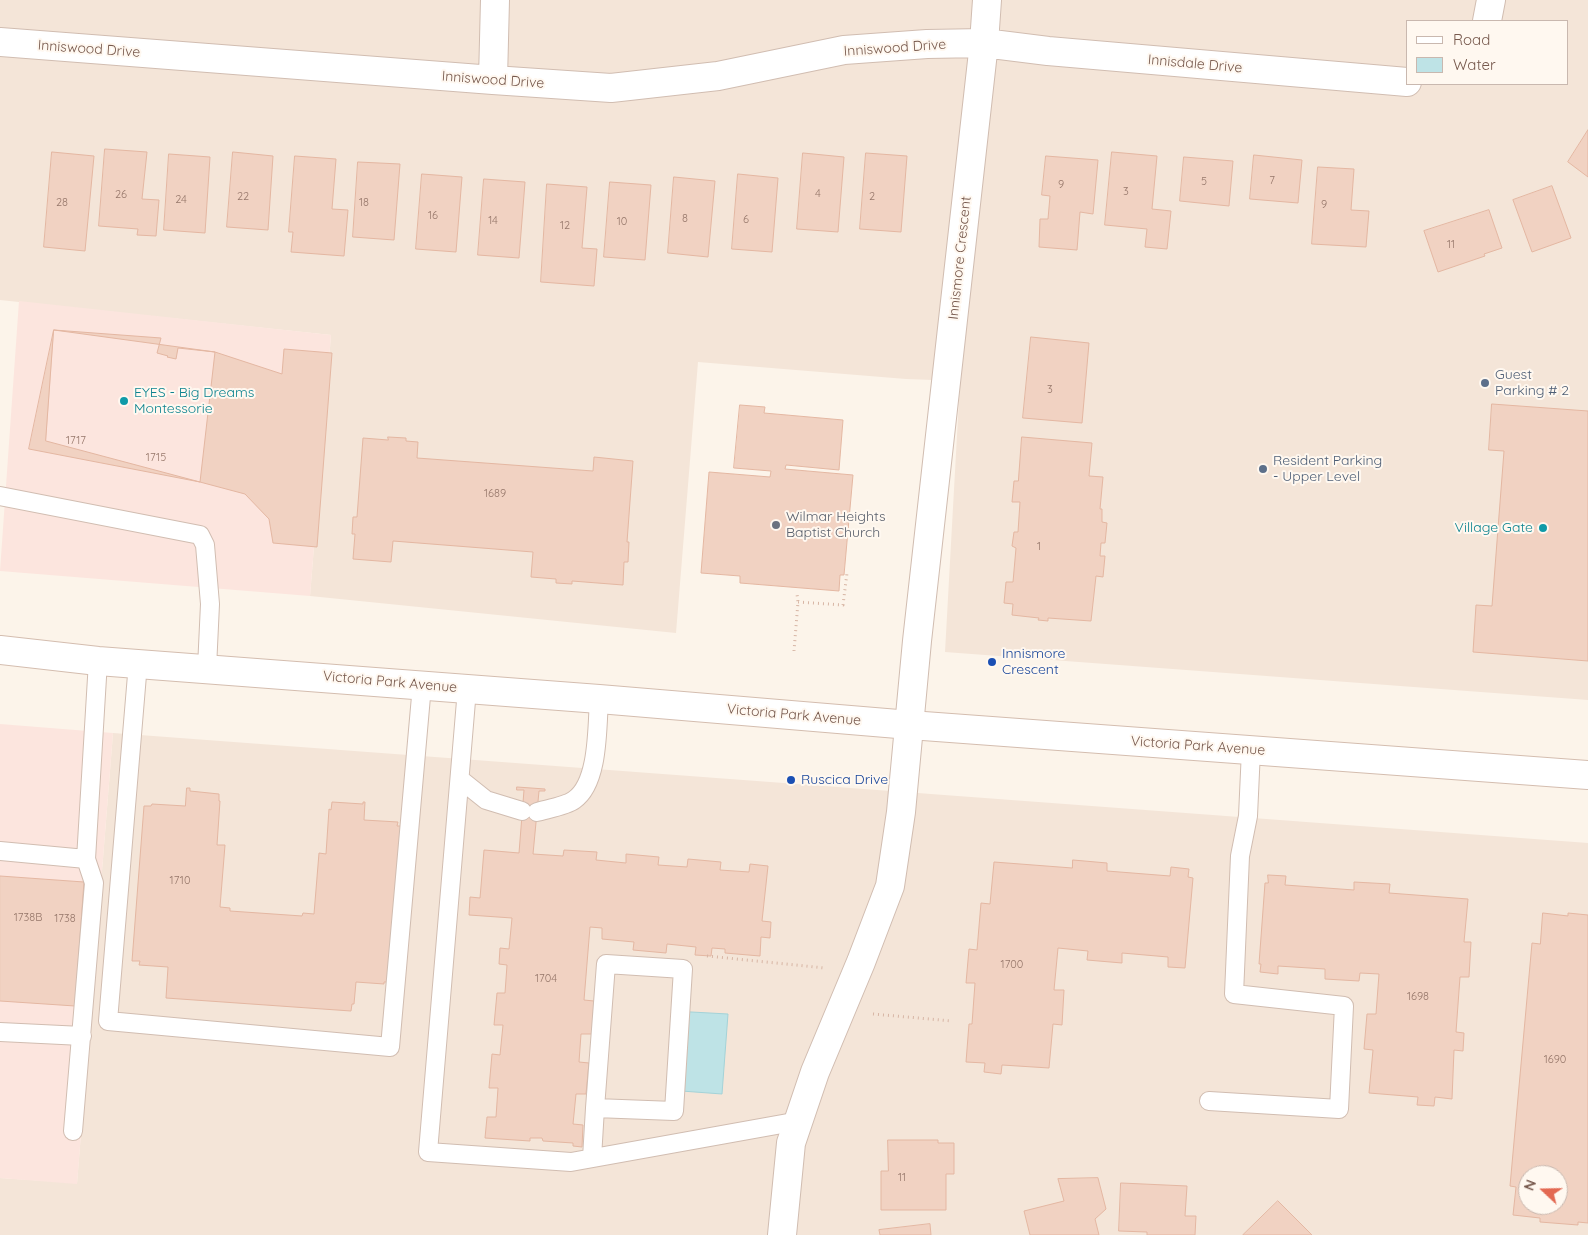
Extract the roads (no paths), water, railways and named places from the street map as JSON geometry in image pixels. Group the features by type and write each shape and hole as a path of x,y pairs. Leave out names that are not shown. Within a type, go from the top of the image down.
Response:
{"street":[{"path":"493,80 495,0"},
{"name":"Innismore Crescent","path":"910,725 917,641 984,43 987,0"},
{"path":"1487,20 1491,0"},
{"name":"Inniswood Drive","path":"0,42 611,88 718,76 844,50 927,44 984,43"},
{"name":"Innisdale Drive","path":"984,43 1048,51 1406,82"},
{"name":"Victoria Park Avenue","path":"0,650 98,660 598,698 910,725 1588,775"},
{"path":"782,1235 791,1143 815,1072 890,886 901,812 910,725"}],"lane":[{"path":"0,496 200,535 205,545 210,604 207,668"},
{"path":"73,1131 94,883 86,859 98,660"},
{"path":"138,663 108,1021 390,1047 422,685"},
{"path":"467,689 461,780 428,1152 571,1162 799,1121"},
{"path":"461,780 486,800 530,812 574,801 588,783 595,758 598,698"},
{"path":"1209,1101 1339,1109 1344,1006 1234,994 1240,856 1248,816 1251,750"},
{"path":"0,852 86,859"},
{"path":"592,1158 595,1108 606,964 683,970 674,1111 595,1108"},
{"path":"0,1032 82,1036"}],"water":[{"path":"673,1011 728,1014 722,1094 668,1090"}],"place":[{"name":"Guest Parking # 2","path":"1485,383"},
{"name":"EYES - Big Dreams Montessorie","path":"124,401"},
{"name":"Resident Parking - Upper Level","path":"1263,469"},
{"name":"Wilmar Heights Baptist Church","path":"776,525"},
{"name":"Village Gate","path":"1543,528"},
{"name":"Innismore Crescent","path":"992,662"},
{"name":"Ruscica Drive","path":"791,780"}]}
